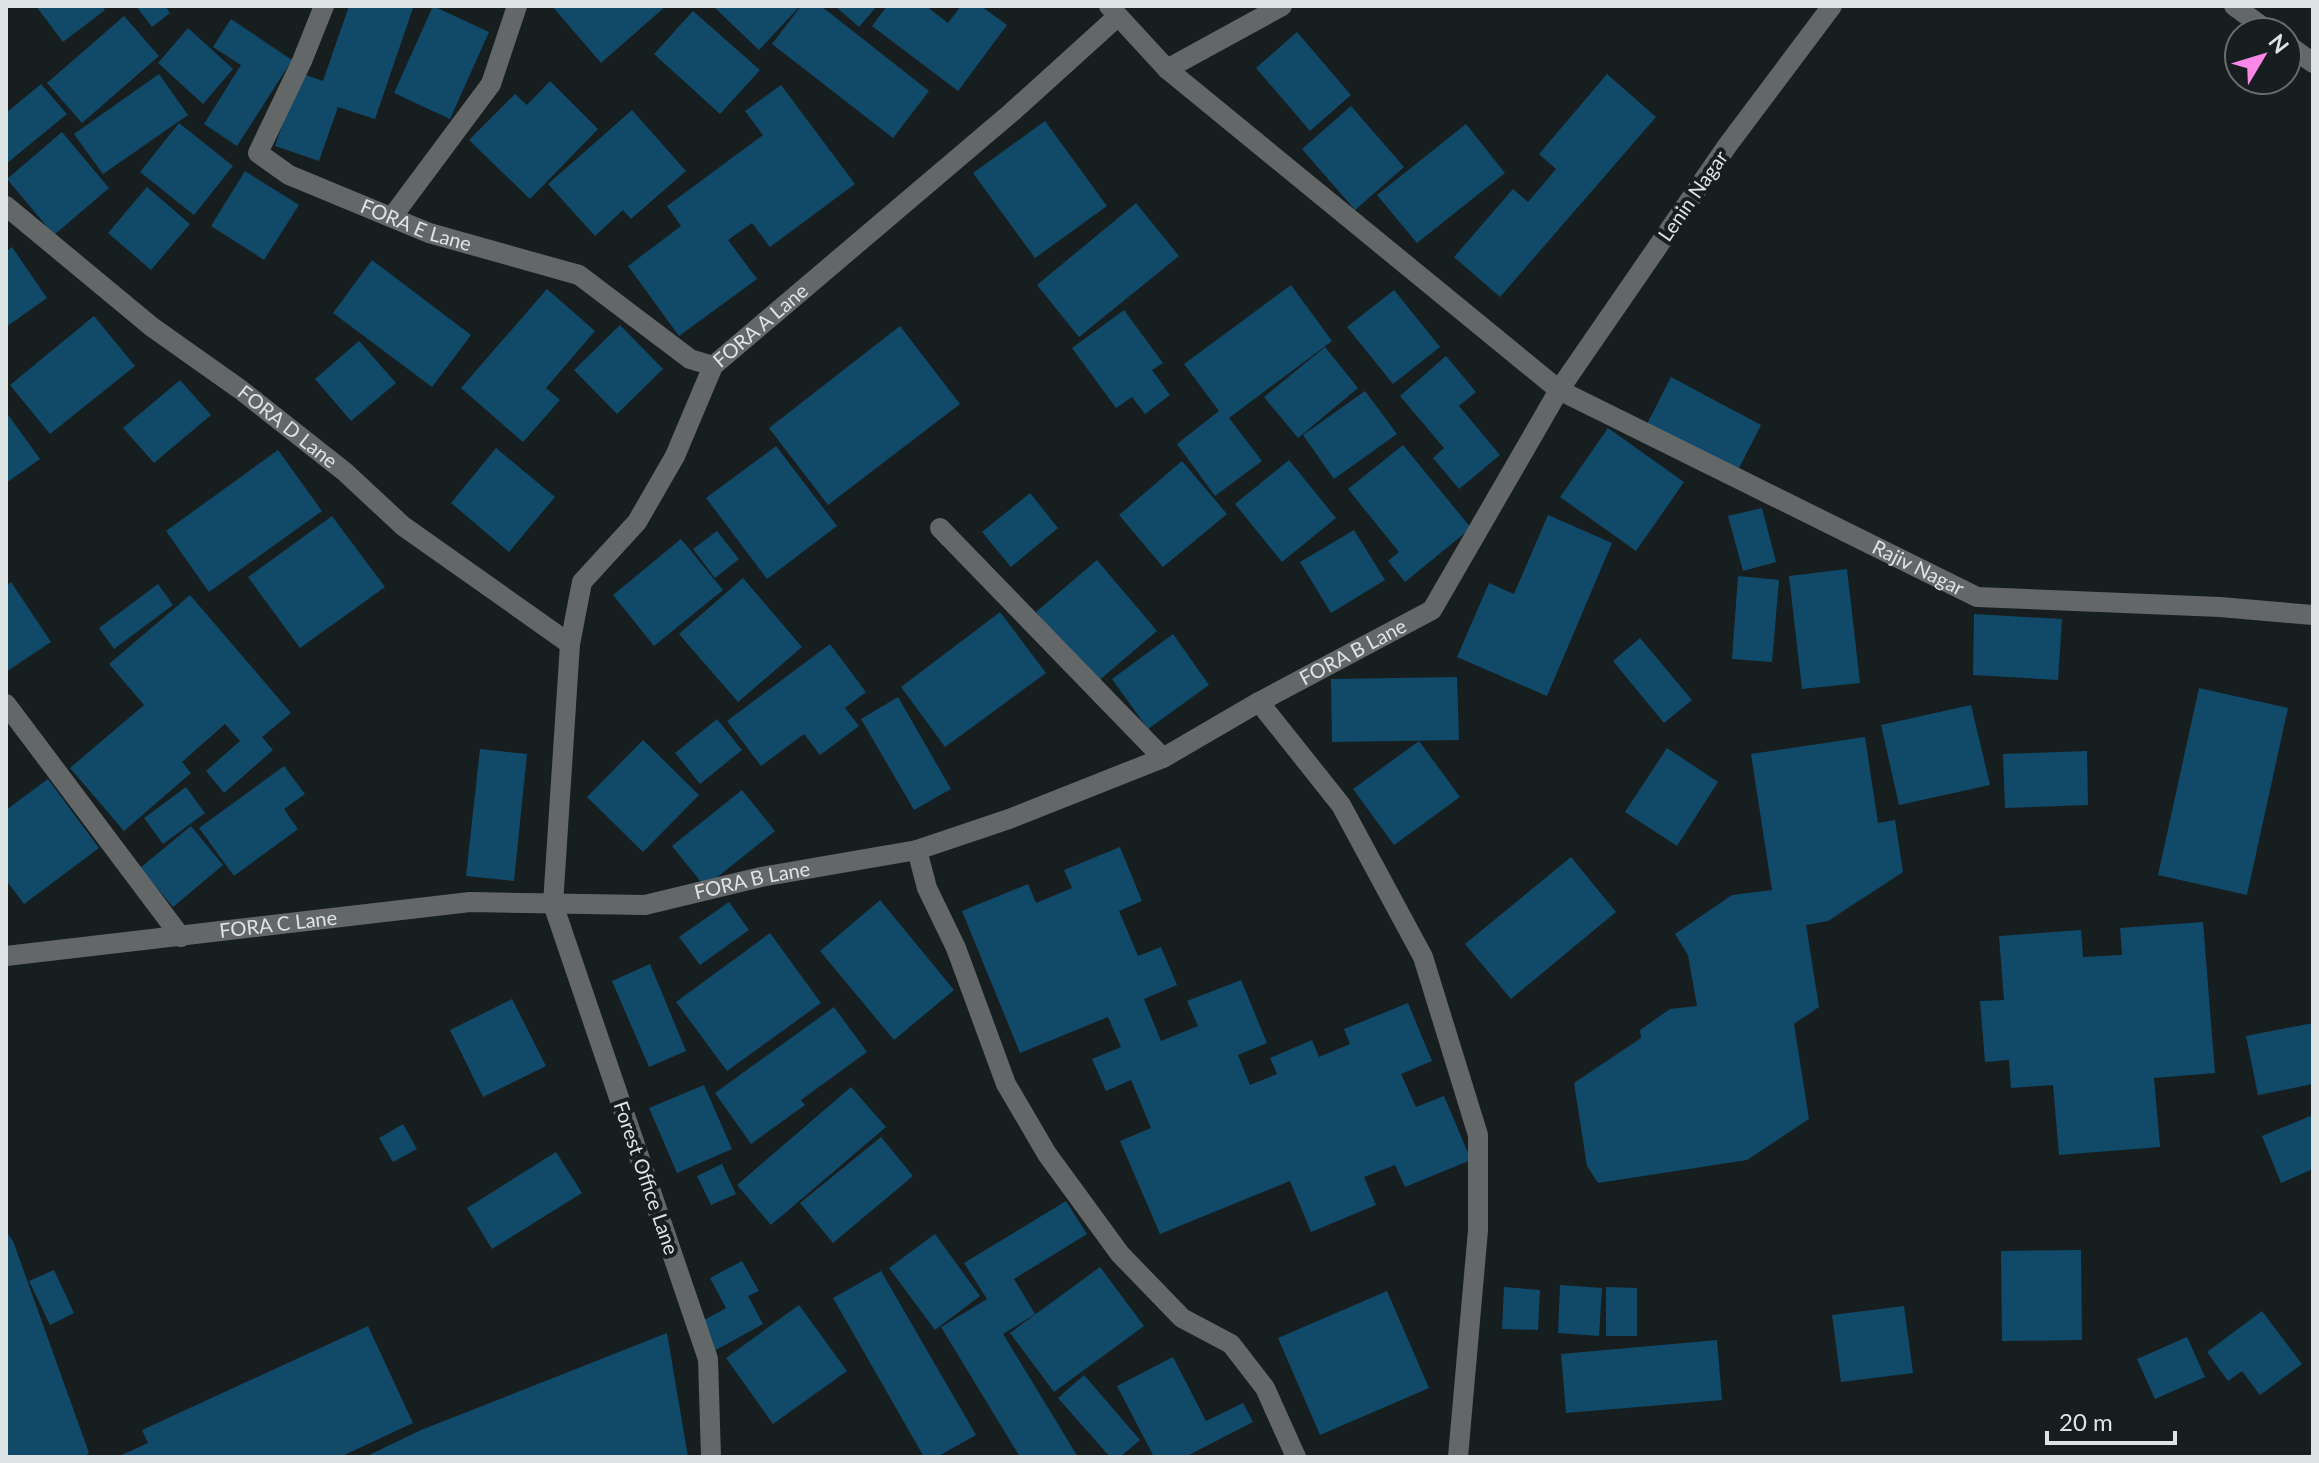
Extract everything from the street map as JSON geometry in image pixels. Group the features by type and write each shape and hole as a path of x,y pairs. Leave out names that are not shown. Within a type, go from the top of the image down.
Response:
{"street":[{"name":"FORA E Lane","path":"324,6 302,61 258,153 289,175 429,233 579,275 690,359 713,366"},
{"path":"392,217 491,84 517,6"},
{"path":"1282,6 1167,69 1559,390"},
{"name":"Lenin Nagar","path":"1559,390 1727,146 1832,6"},
{"name":"FORA A Lane","path":"553,904 570,644 582,582 637,522 675,456 713,366 1012,112 1113,11 1167,69"},
{"name":"FORA D Lane","path":"6,206 152,327 241,390 333,463 403,526 570,644"},
{"name":"Rajiv Nagar","path":"1559,390 1977,597 2220,607 2313,615"},
{"name":"FORA B Lane","path":"553,904 645,905 761,877 917,850 1009,819 1163,758 1259,702 1432,610 1559,390"},
{"path":"940,528 1163,758"},
{"path":"1259,702 1341,805 1423,957 1478,1135 1478,1230 1458,1457"},
{"path":"6,704 181,937"},
{"path":"917,850 927,888 956,948 1006,1084 1047,1154 1120,1254 1182,1318 1231,1344 1265,1388 1296,1457"},
{"name":"FORA C Lane","path":"6,956 470,902 553,904"},
{"name":"Forest Office Lane","path":"553,904 708,1359 711,1457"}],"building":[{"path":"36,6 102,6 105,10 63,42"},
{"path":"136,6 165,6 170,13 152,27"},
{"path":"349,6 413,8 375,119 338,107 319,161 275,146 300,73 323,81"},
{"path":"433,6 489,32 450,119 394,93"},
{"path":"552,6 666,6 601,63"},
{"path":"713,6 800,6 759,50"},
{"path":"801,6 821,6 929,91 893,138 772,44"},
{"path":"835,6 877,6 859,27"},
{"path":"887,6 926,6 948,23 961,6 981,6 1007,25 958,91 872,26"},
{"path":"693,11 760,70 720,114 654,54"},
{"path":"124,16 159,56 82,123 47,83"},
{"path":"231,19 292,60 237,146 204,124 241,65 213,47"},
{"path":"188,28 233,69 203,104 158,63"},
{"path":"1297,32 1351,95 1310,131 1256,68"},
{"path":"159,74 188,115 103,174 74,134"},
{"path":"1607,74 1656,117 1500,297 1454,257 1513,189 1528,202 1556,169 1539,154"},
{"path":"550,81 598,129 530,199 469,140 515,94 527,105"},
{"path":"41,84 67,114 6,164 6,113"},
{"path":"781,85 855,184 770,247 752,223 728,240 757,279 679,336 628,266 681,226 667,206 763,135 745,111"},
{"path":"1351,106 1404,167 1355,210 1302,149"},
{"path":"632,110 686,171 631,219 623,210 595,236 548,184"},
{"path":"1045,121 1107,206 1035,258 973,173"},
{"path":"179,123 233,166 194,215 140,172"},
{"path":"1466,124 1505,173 1417,243 1377,195"},
{"path":"62,132 109,188 54,235 7,179"},
{"path":"245,171 299,205 264,260 211,226"},
{"path":"147,187 190,224 151,270 108,233"},
{"path":"1136,203 1179,256 1079,337 1037,285"},
{"path":"12,247 47,298 6,327 6,252"},
{"path":"372,260 471,335 432,387 333,313"},
{"path":"1291,285 1332,341 1229,418 1262,461 1215,496 1177,444 1219,411 1184,364"},
{"path":"547,289 595,331 546,388 560,400 523,442 461,388"},
{"path":"1394,290 1440,347 1393,384 1347,327"},
{"path":"1124,310 1163,363 1152,370 1170,395 1145,414 1132,397 1116,408 1072,348"},
{"path":"94,316 135,366 50,434 10,385"},
{"path":"620,325 663,369 617,414 574,370"},
{"path":"900,326 960,404 828,505 769,428"},
{"path":"359,341 396,383 351,421 315,379"},
{"path":"1325,347 1358,388 1298,438 1264,397"},
{"path":"1446,356 1476,392 1459,406 1500,455 1459,489 1433,458 1444,448 1400,396"},
{"path":"1671,377 1761,425 1737,472 1647,424"},
{"path":"180,380 211,415 154,463 123,428"},
{"path":"1365,391 1397,434 1334,479 1303,435"},
{"path":"6,412 40,459 6,483"},
{"path":"1608,428 1684,482 1636,551 1560,497"},
{"path":"1403,445 1471,528 1405,582 1388,561 1399,552 1348,489"},
{"path":"776,446 837,526 767,579 706,498"},
{"path":"496,448 555,497 509,552 451,503"},
{"path":"278,450 322,511 209,592 166,531"},
{"path":"1289,460 1336,518 1282,562 1235,504"},
{"path":"1182,461 1227,514 1163,567 1119,515"},
{"path":"1030,493 1058,528 1011,567 982,532"},
{"path":"1762,508 1776,562 1743,571 1728,516"},
{"path":"1548,515 1612,543 1547,696 1457,657 1489,583 1514,594"},
{"path":"332,516 385,587 300,648 248,577"},
{"path":"1354,530 1385,580 1331,613 1300,562"},
{"path":"717,531 739,559 715,578 693,549"},
{"path":"681,539 723,590 654,646 613,595"},
{"path":"1097,560 1157,631 1096,683 1036,612"},
{"path":"1847,569 1860,683 1802,689 1789,576"},
{"path":"1738,576 1779,580 1772,662 1732,659"},
{"path":"743,578 802,647 738,702 679,634"},
{"path":"11,582 51,642 6,672 6,586"},
{"path":"158,584 173,605 114,649 99,628"},
{"path":"190,595 291,713 262,737 273,750 224,793 206,771 240,741 225,724 182,762 191,773 124,831 70,768 144,705 109,664"},
{"path":"1000,612 1046,673 945,747 901,687"},
{"path":"1974,614 2062,619 2058,680 1973,675"},
{"path":"1173,634 1209,685 1148,729 1112,679"},
{"path":"1640,638 1692,700 1664,723 1613,661"},
{"path":"830,644 866,692 845,708 859,726 820,755 804,734 761,766 727,721"},
{"path":"1457,677 1459,740 1332,742 1331,679"},
{"path":"2199,688 2288,708 2247,895 2158,875"},
{"path":"898,697 951,789 914,810 861,719"},
{"path":"1971,705 1990,785 1899,805 1881,725"},
{"path":"717,719 742,750 700,784 675,753"},
{"path":"1865,737 1878,823 1895,820 1903,872 1828,921 1806,925 1819,1007 1794,1024 1809,1119 1747,1160 1598,1183 1587,1166 1574,1083 1641,1038 1640,1030 1670,1009 1697,1006 1688,955 1675,934 1732,895 1772,890 1751,754"},
{"path":"643,740 699,795 643,852 587,797"},
{"path":"1419,741 1460,797 1394,845 1353,789"},
{"path":"1667,748 1718,782 1677,846 1625,812"},
{"path":"480,749 527,754 514,881 466,876"},
{"path":"2087,751 2088,805 2005,808 2003,754"},
{"path":"284,766 305,794 284,809 298,829 234,876 199,828"},
{"path":"48,779 99,848 24,904 6,880 6,810"},
{"path":"186,787 205,813 163,844 144,818"},
{"path":"742,790 775,831 705,887 672,846"},
{"path":"191,826 223,865 173,907 140,868"},
{"path":"1120,847 1142,901 1119,911 1138,956 1161,947 1177,985 1144,999 1161,1041 1198,1026 1187,1001 1241,980 1267,1043 1238,1055 1250,1085 1277,1074 1270,1058 1312,1040 1319,1057 1350,1044 1344,1029 1408,1003 1432,1061 1401,1074 1416,1107 1444,1096 1471,1160 1405,1187 1395,1165 1364,1177 1376,1205 1311,1232 1290,1181 1160,1234 1120,1141 1151,1128 1131,1080 1106,1091 1092,1059 1121,1047 1108,1017 1020,1053 962,911 1028,884 1036,903 1072,888 1064,870"},
{"path":"1571,857 1616,912 1511,999 1465,944"},
{"path":"880,900 954,990 894,1040 820,951"},
{"path":"729,902 749,930 700,965 679,937"},
{"path":"2203,922 2215,1073 2154,1078 2160,1147 2059,1155 2053,1085 2011,1088 2009,1060 1985,1062 1980,1001 2004,1000 1999,936 2081,930 2083,957 2122,955 2120,928"},
{"path":"770,933 821,1003 727,1071 676,1002"},
{"path":"650,964 686,1051 649,1067 612,981"},
{"path":"512,999 546,1066 483,1097 450,1030"},
{"path":"834,1007 867,1052 801,1100 805,1105 751,1144 715,1093"},
{"path":"2313,1023 2313,1084 2258,1095 2246,1036"},
{"path":"704,1085 732,1149 677,1173 649,1108"},
{"path":"851,1087 886,1127 771,1225 737,1185"},
{"path":"2313,1115 2313,1169 2281,1183 2262,1136"},
{"path":"403,1124 417,1149 393,1162 379,1138"},
{"path":"881,1137 913,1176 833,1243 800,1203"},
{"path":"556,1152 582,1193 492,1249 467,1208"},
{"path":"722,1164 736,1194 711,1205 697,1176"},
{"path":"1066,1201 1087,1234 1014,1279 1035,1314 1003,1334 1078,1457 1020,1457 941,1327 987,1299 964,1263"},
{"path":"6,1231 13,1241 89,1453 85,1457 6,1457"},
{"path":"935,1234 980,1296 935,1330 889,1268"},
{"path":"2081,1250 2082,1340 2002,1341 2001,1251"},
{"path":"742,1261 759,1291 748,1296 763,1324 714,1351 699,1323 726,1308 710,1278"},
{"path":"1100,1267 1144,1326 1054,1392 1010,1333"},
{"path":"54,1270 74,1313 50,1325 29,1281"},
{"path":"881,1271 976,1435 937,1457 924,1457 833,1298"},
{"path":"1560,1285 1602,1288 1599,1336 1558,1333"},
{"path":"1504,1287 1540,1290 1538,1330 1502,1329"},
{"path":"1606,1287 1637,1288 1637,1336 1606,1336"},
{"path":"1387,1291 1429,1388 1320,1435 1278,1338"},
{"path":"799,1305 847,1371 773,1424 726,1358"},
{"path":"1904,1306 1913,1373 1841,1382 1832,1315"},
{"path":"2262,1311 2302,1364 2260,1395 2242,1371 2228,1381 2207,1352"},
{"path":"368,1326 413,1423 340,1457 117,1457 148,1443 142,1430"},
{"path":"667,1333 688,1457 365,1457 421,1430"},
{"path":"2187,1337 2205,1377 2155,1399 2137,1359"},
{"path":"1717,1340 1722,1400 1566,1413 1561,1354"},
{"path":"1173,1357 1206,1421 1243,1403 1253,1422 1185,1457 1154,1457 1117,1386"},
{"path":"1084,1375 1140,1440 1120,1457 1110,1457 1058,1398"}]}
